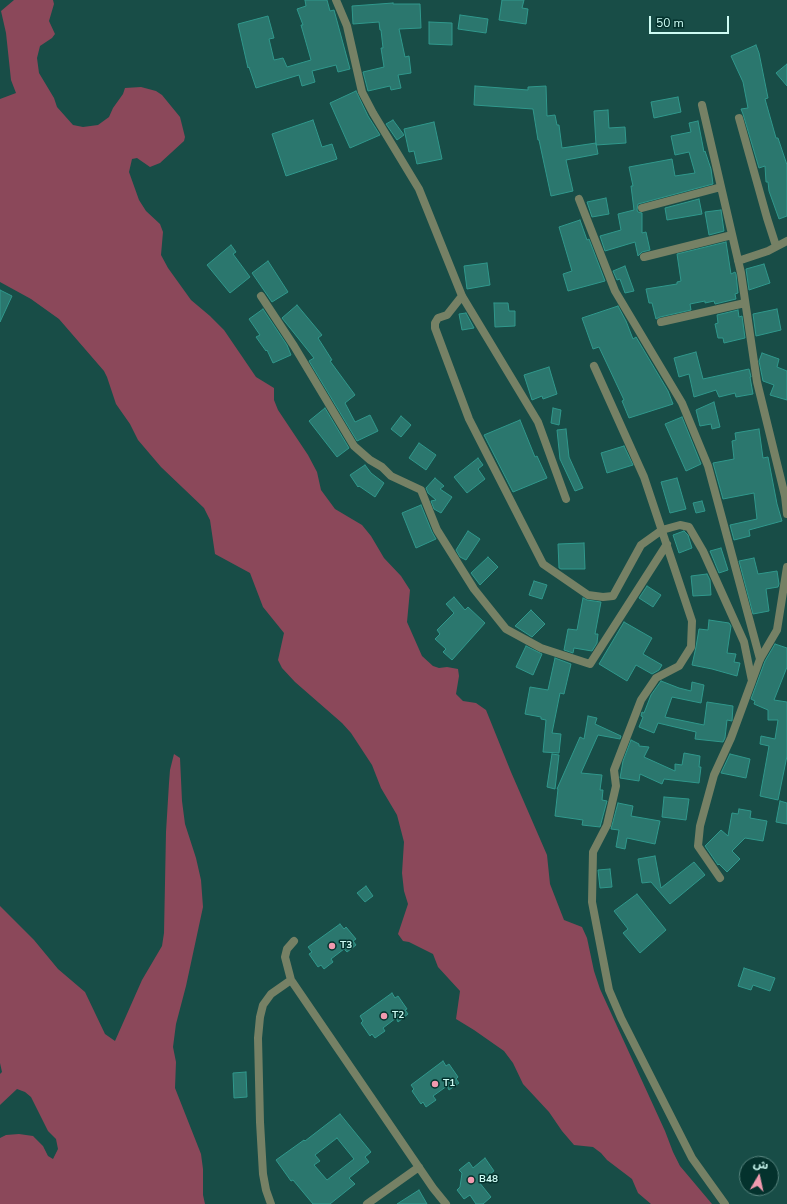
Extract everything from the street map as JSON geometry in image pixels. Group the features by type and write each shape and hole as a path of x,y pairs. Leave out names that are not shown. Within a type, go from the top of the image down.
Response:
{"street":[{"path":"336,0 347,26 362,92 419,189 462,296 538,422 566,499"},
{"path":"702,105 738,261 757,382 785,496 787,514"},
{"path":"740,118 776,246"},
{"path":"642,208 721,187"},
{"path":"579,198 615,291 682,403 708,466 760,659"},
{"path":"644,257 732,235"},
{"path":"738,261 768,251 787,241"},
{"path":"261,296 294,346 354,446 370,460 382,467 391,476 421,490 437,530 445,543 474,589 506,628 541,648 590,664 667,544"},
{"path":"462,296 447,315 438,318 435,328 468,419 543,564 588,595 603,597 613,596 641,545 662,530 680,525 689,527 703,551 744,642 752,681"},
{"path":"661,322 745,303"},
{"path":"594,366 644,477 692,620 691,647 679,666 656,678 641,700 614,770 616,786 606,825 593,852 592,902 608,990 692,1158 724,1204"},
{"path":"720,878 698,846 700,826 714,775 731,738 760,659 777,630 787,567"},
{"path":"294,941 288,949 285,957 290,980 446,1204"},
{"path":"271,1204 266,1190 264,1174 258,1038 263,1005 271,994 290,980"},
{"path":"367,1204 419,1167"}],"shaded area":[{"path":"14,0 53,0 54,4 49,21 55,34 52,38 40,46 37,58 39,73 54,98 57,107 73,125 83,127 98,125 109,117 125,88 141,87 156,91 162,95 180,117 185,137 184,141 160,163 150,167 137,158 132,159 129,172 139,200 146,211 160,224 163,232 161,255 168,268 191,300 224,330 256,377 274,388 274,400 278,410 308,455 317,472 321,490 335,509 362,525 371,536 384,558 401,576 410,590 407,622 422,656 433,666 439,668 447,667 458,669 459,676 456,694 463,701 476,703 486,710 547,855 550,884 564,920 582,927 587,938 594,971 600,989 665,1131 673,1152 680,1166 712,1204 651,1204 638,1193 632,1179 607,1160 601,1153 593,1147 574,1145 549,1112 523,1084 513,1063 504,1051 456,1019 460,991 438,967 433,954 409,942 403,941 398,934 408,904 404,891 402,873 404,842 397,815 381,788 372,765 351,733 342,723 295,682 282,668 278,660 284,633 263,607 250,573 215,554 210,520 204,508 161,467 138,440 130,424 116,404 104,371 59,319 31,299 0,282 0,99 16,93 11,80 6,33 1,11"},
{"path":"174,754 180,758 182,801 185,824 196,858 201,880 203,907 176,1024 173,1047 176,1062 175,1088 201,1154 203,1169 203,1195 205,1204 0,1204 0,1138 6,1135 19,1134 33,1136 43,1146 48,1156 53,1159 58,1149 56,1139 48,1131 31,1097 25,1092 17,1089 0,1105 0,1074 2,1072 0,1063 0,906 34,940 58,969 85,992 105,1034 115,1041 142,980 162,946 164,933 166,832 169,783 170,770"}],"building":[{"path":"305,0 327,0 330,11 334,10 350,69 338,72 336,65 312,71 315,82 302,86 299,75 256,88 249,67 248,68 238,24 268,16 274,38 269,39 274,60 283,58 287,67 311,60 301,25 303,25 297,9 306,6"},
{"path":"502,0 524,0 522,8 528,9 526,24 499,20"},
{"path":"393,3 420,4 421,28 399,29 405,57 409,56 411,73 398,75 401,88 391,90 390,86 368,91 363,72 384,67 381,48 383,48 381,30 379,22 353,24 352,6"},
{"path":"460,15 488,19 486,33 458,29"},
{"path":"429,22 452,23 452,45 429,44"},
{"path":"756,45 768,98 765,99 776,138 778,138 787,165 787,216 779,219 769,191 768,182 766,182 765,166 759,168 741,109 748,108 743,82 731,56"},
{"path":"787,64 787,86 776,73"},
{"path":"475,86 528,90 528,87 546,86 547,116 555,115 557,125 559,125 562,148 596,143 598,154 566,160 573,191 551,196 538,140 533,109 474,105"},
{"path":"356,91 368,116 380,135 350,148 330,103"},
{"path":"678,97 681,112 654,118 651,102"},
{"path":"608,110 609,128 625,127 626,143 596,145 594,111"},
{"path":"313,120 322,147 332,144 337,159 286,176 272,134"},
{"path":"393,120 404,135 397,140 386,124"},
{"path":"698,121 704,152 705,151 711,169 713,184 638,204 637,210 638,212 642,213 642,233 646,232 650,250 642,252 638,256 635,242 605,251 600,236 621,230 618,214 634,210 631,186 633,186 629,167 672,159 675,176 695,173 689,152 675,155 671,136 691,132 689,123"},
{"path":"434,122 442,159 417,164 414,151 409,152 404,129"},
{"path":"606,198 609,214 592,217 587,202"},
{"path":"699,199 702,214 667,220 665,208"},
{"path":"721,210 724,231 709,235 705,212"},
{"path":"580,220 605,281 568,291 563,274 572,271 559,227"},
{"path":"726,242 731,274 735,272 736,274 738,293 735,294 736,299 715,304 714,301 705,303 705,301 690,304 691,310 656,319 652,303 649,303 646,289 677,284 677,282 681,281 677,254"},
{"path":"231,245 236,252 233,254 250,277 230,293 207,265"},
{"path":"268,261 288,292 272,302 252,273"},
{"path":"487,263 490,285 467,289 464,266"},
{"path":"764,264 770,283 749,290 746,269"},
{"path":"625,266 634,291 625,293 620,279 617,280 613,271"},
{"path":"0,290 12,296 0,322"},
{"path":"494,303 508,303 509,311 515,311 515,326 495,327"},
{"path":"297,305 322,335 318,338 332,360 330,361 355,395 345,403 355,422 370,415 378,431 357,441 309,361 314,358 282,318"},
{"path":"618,306 633,339 636,337 668,391 673,404 629,418 622,401 624,400 599,347 593,349 582,318"},
{"path":"263,309 287,345 291,355 273,363 267,350 266,351 256,337 260,335 249,319"},
{"path":"777,309 781,330 756,336 753,314"},
{"path":"738,310 739,317 742,316 745,338 724,343 723,338 718,338 715,324 718,323 717,315"},
{"path":"466,313 474,328 462,330 459,314"},
{"path":"696,352 703,379 749,369 753,394 736,397 735,393 719,397 716,390 694,397 689,374 679,377 674,358"},
{"path":"762,353 779,359 777,367 787,371 787,400 770,395 774,385 763,381 759,361"},
{"path":"549,367 557,394 543,399 542,396 532,400 524,375"},
{"path":"714,402 720,427 712,429 711,424 700,426 696,410"},
{"path":"325,408 349,448 337,457 309,421"},
{"path":"553,408 561,410 559,425 551,423"},
{"path":"401,416 411,425 401,437 391,429"},
{"path":"682,417 701,464 686,471 665,424"},
{"path":"520,420 535,457 537,456 547,478 513,492 484,435"},
{"path":"566,429 569,457 583,488 575,491 560,459 557,430"},
{"path":"759,429 763,458 768,457 777,504 782,521 749,530 750,536 734,540 730,525 757,519 754,493 723,499 713,463 734,459 732,441 736,440 735,433"},
{"path":"419,443 436,455 426,470 409,458"},
{"path":"624,446 633,465 607,473 601,453"},
{"path":"478,458 483,465 478,469 485,479 467,493 454,477"},
{"path":"365,465 371,473 384,483 375,497 359,486 358,487 350,475"},
{"path":"435,478 444,486 440,489 452,497 441,513 434,509 431,501 436,500 428,493 426,488"},
{"path":"677,478 686,509 670,513 661,482"},
{"path":"702,501 705,511 696,513 693,503"},
{"path":"421,505 436,539 416,548 402,513"},
{"path":"468,531 480,539 466,560 460,557 456,550"},
{"path":"684,531 688,535 692,548 679,553 673,535"},
{"path":"584,543 585,569 559,568 558,544"},
{"path":"721,548 728,570 719,573 710,551"},
{"path":"488,557 498,567 480,585 471,573"},
{"path":"754,558 758,574 777,571 779,584 778,587 766,589 769,611 753,614 739,561"},
{"path":"707,574 710,580 711,595 693,596 691,576"},
{"path":"534,581 547,585 542,599 529,595"},
{"path":"647,586 661,595 653,607 639,598"},
{"path":"454,597 465,610 468,607 485,623 452,660 443,652 446,649 435,639 440,634 437,630 454,613 446,604"},
{"path":"583,598 601,602 595,634 598,634 597,643 592,651 574,648 573,653 564,650 568,629 577,630"},
{"path":"531,610 545,624 532,637 515,626"},
{"path":"709,620 729,623 731,626 727,653 736,654 734,662 740,663 737,676 692,665 699,629 708,630"},
{"path":"624,622 652,638 643,654 662,665 659,670 652,674 636,665 627,681 599,664"},
{"path":"775,644 787,648 787,667 774,700 787,702 787,756 778,800 760,796 769,746 760,744 761,736 775,739 778,720 768,720 768,710 754,704 755,701 751,699 765,661"},
{"path":"526,646 542,654 533,675 516,667"},
{"path":"555,658 571,664 564,694 560,693 552,733 561,734 559,753 543,752 546,720 541,719 541,717 525,714 530,687 548,690"},
{"path":"661,681 691,691 692,682 704,685 701,703 672,697 665,717 704,725 707,702 733,706 732,721 727,720 725,738 723,742 695,739 696,732 658,723 654,733 639,727 643,717 641,716 642,712 644,713 651,695"},
{"path":"588,716 597,718 595,724 621,736 620,739 598,735 581,773 602,775 600,790 603,790 602,800 607,801 600,827 582,825 583,820 555,816 557,789 580,737 584,739"},
{"path":"631,740 639,744 639,746 649,747 644,757 675,771 675,764 682,765 684,753 700,756 699,767 701,767 699,783 664,779 662,784 640,774 639,781 620,778 623,761"},
{"path":"552,754 559,755 555,789 547,787"},
{"path":"730,754 750,759 746,778 721,773"},
{"path":"664,797 689,799 686,820 662,817"},
{"path":"780,801 787,803 787,824 776,822"},
{"path":"618,803 633,806 631,816 660,821 655,844 627,838 625,849 616,847 619,830 611,829"},
{"path":"739,809 751,811 750,818 767,821 763,841 745,838 732,851 740,859 727,872 719,864 718,865 705,846 721,830 728,836 732,813 738,814"},
{"path":"655,856 661,888 694,862 705,875 670,904 651,882 642,883 638,859"},
{"path":"610,869 612,887 600,888 598,870"},
{"path":"366,886 373,896 365,902 357,893"},
{"path":"637,894 666,930 640,953 623,933 628,929 614,911"},
{"name":"T3","path":"340,924 344,929 346,927 356,939 353,941 356,945 347,952 344,949 331,959 333,962 324,969 321,965 318,967 309,954 312,952 308,947"},
{"path":"744,968 775,978 770,991 753,985 751,990 738,986"},
{"name":"T2","path":"392,993 395,998 398,996 407,1009 405,1010 408,1014 398,1022 396,1018 383,1028 385,1031 375,1038 372,1034 370,1036 361,1023 363,1021 360,1016"},
{"name":"T1","path":"443,1061 446,1066 449,1064 458,1077 456,1079 459,1083 449,1090 447,1086 433,1096 436,1100 426,1107 423,1102 421,1104 412,1091 414,1089 411,1085"},
{"path":"246,1072 247,1097 234,1098 233,1073"},
{"path":"340,1114 371,1152 365,1157 369,1162 349,1178 355,1184 330,1204 313,1204 293,1180 291,1181 276,1160 304,1140 305,1141","holes":["337,1138 354,1159 327,1180 314,1165 320,1161 315,1155"]},
{"name":"B48","path":"485,1158 494,1171 479,1182 491,1197 483,1204 476,1204 470,1195 464,1199 457,1190 460,1187 462,1173 459,1170 469,1162 473,1168"},
{"path":"419,1190 427,1204 397,1204"}],"place":[{"name":"T3","path":"332,946"},
{"name":"T2","path":"384,1016"},
{"name":"T1","path":"435,1084"},
{"name":"B48","path":"471,1180"}]}
